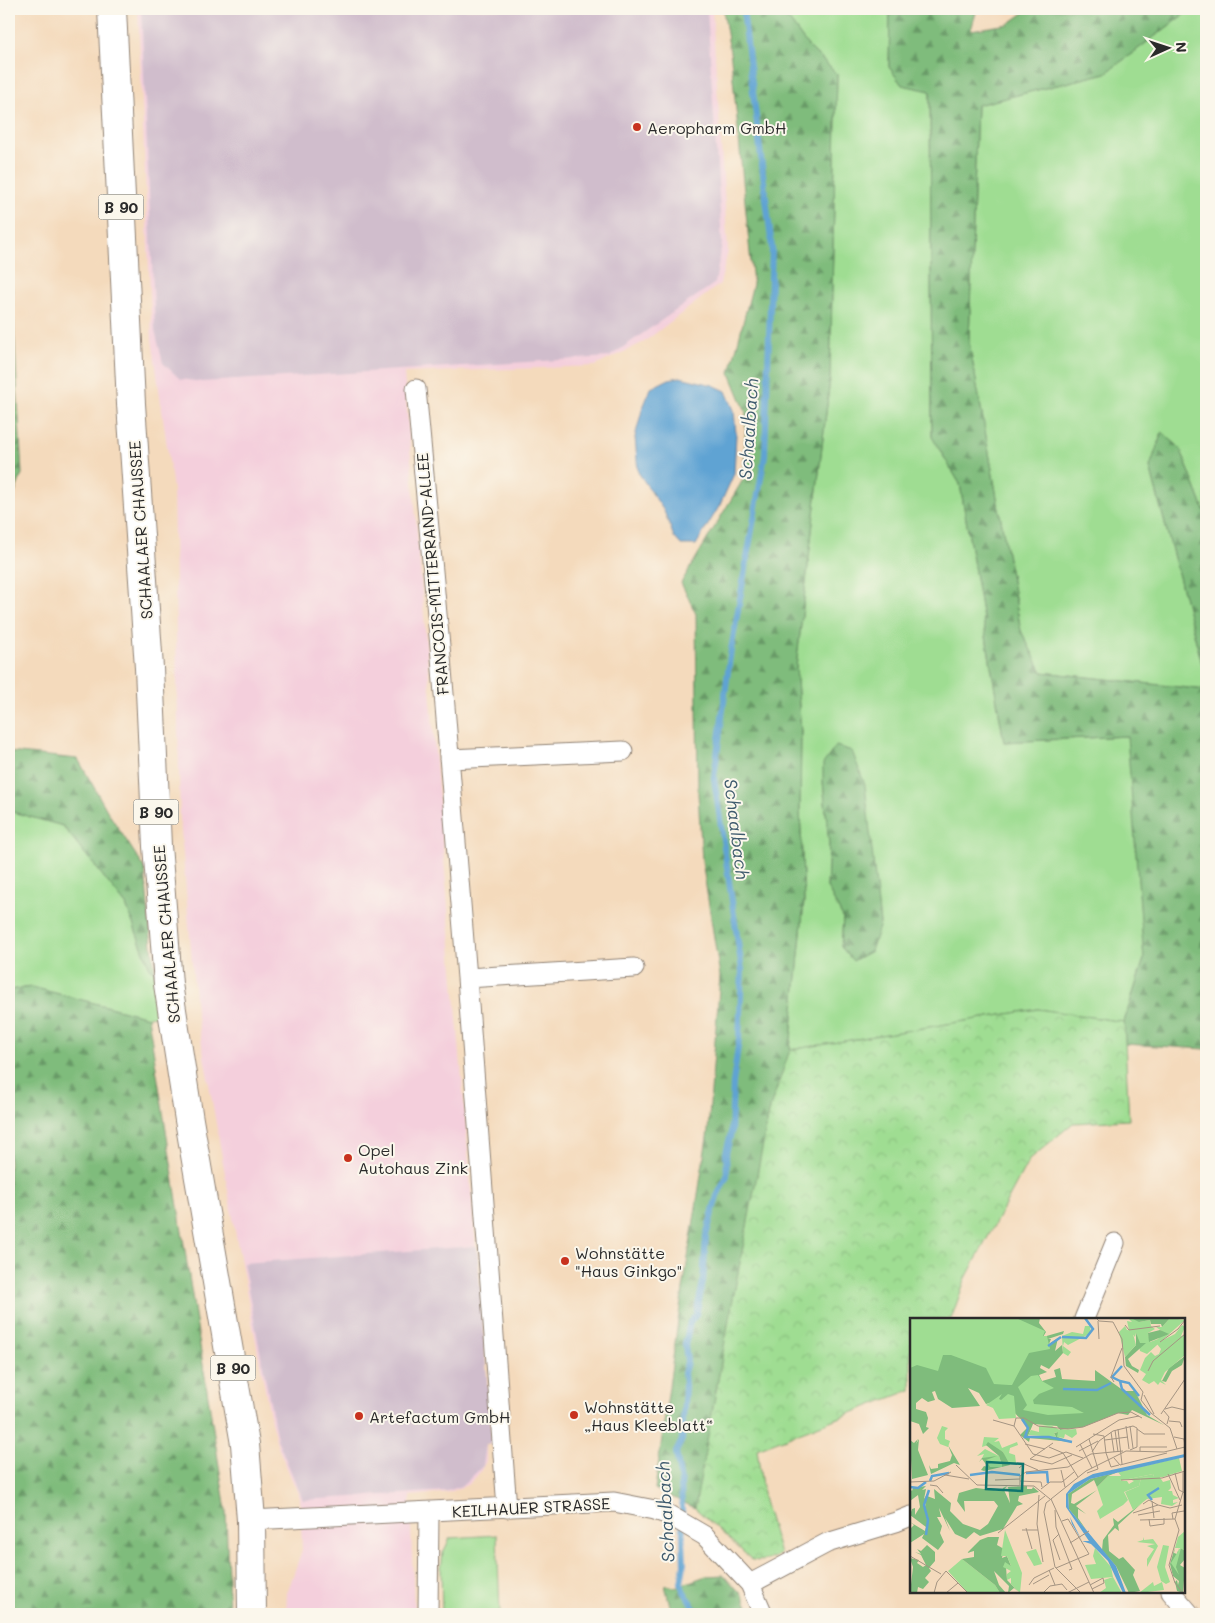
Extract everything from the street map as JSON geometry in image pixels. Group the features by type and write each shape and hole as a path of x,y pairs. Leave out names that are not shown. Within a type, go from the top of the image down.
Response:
{"main road":[{"name":"SCHAALAER CHAUSSEE","path":"112,9 131,404 149,668 157,846 167,966 189,1120 245,1444 251,1520 252,1614"}],"street":[{"name":"FRANCOIS-MITTERRAND-ALLEE","path":"416,389 467,978 507,1508"},
{"path":"449,759 623,751"},
{"path":"467,978 634,968"},
{"path":"1084,1318 1115,1243"},
{"name":"KEILHAUER STRASSE","path":"251,1520 614,1502 668,1514 705,1536 750,1584 763,1614"},
{"path":"428,1614 429,1512"},
{"path":"750,1584 827,1543 910,1516"},
{"path":"1172,1593 1190,1614"}],"shaded area":[{"path":"138,9 712,9 728,251 720,284 644,342 595,366 404,373 492,1444 486,1445 486,1461 479,1474 467,1485 450,1492 410,1496 414,1614 286,1614 287,1593 302,1550 300,1498 278,1447 271,1421 196,1011 180,818 173,489 152,339"},
{"name":"Aeropharm GmbH","path":"141,9 707,9 722,243 715,283 609,357 202,382 180,379 163,363 155,330"},
{"path":"477,1246 492,1444 486,1445 483,1466 462,1486 447,1491 303,1500 277,1439 243,1263"}],"green space":[{"path":"723,9 783,9 808,46 837,74 830,379 796,667 801,732 800,808 804,901 790,1050 770,1108 695,1508 655,1489 678,1321 708,1131 720,976 702,861 698,793 696,614 681,583 744,478 746,412 730,373 753,284 731,58"},
{"path":"783,9 890,9 889,67 902,85 930,90 932,436 960,484 1004,742 1128,736 1144,959 1124,1022 1038,1009 790,1050 804,901 800,808 801,732 796,667 830,379 837,74 808,46","holes":["823,781 872,855 880,924 841,947 843,918 827,887 829,844"]},
{"path":"890,9 977,9 971,30 1008,24 1029,9 1191,9 1106,73 977,105 969,341 1021,631 1042,672 1206,690 1206,888 1202,889 1206,965 1206,1049 1125,1044 1124,1022 1144,959 1127,736 1004,742 960,484 932,437 930,91 902,85 889,67"},
{"path":"1191,9 1206,9 1206,515 1180,448 1162,432 1150,467 1206,679 1206,690 1042,672 1021,631 969,342 977,105 1106,73"},
{"path":"9,236 22,474 9,509"},
{"path":"1162,432 1180,448 1206,515 1206,679 1150,467"},
{"path":"836,746 852,751 865,785 880,924 871,951 853,961 841,947 843,918 827,887 829,844 823,764"},
{"path":"9,752 78,759 109,814 145,869 155,972 150,968 126,905 63,826 9,811"},
{"path":"9,811 63,826 126,905 150,968 155,972 161,1015 148,1017 32,987 9,990"},
{"path":"1206,888 1206,965 1202,889"},
{"path":"32,987 148,1017 226,1510 229,1614 9,1614 9,990"},
{"path":"1038,1009 1124,1022 1129,1120 1073,1123 1029,1160 965,1280 951,1318 910,1318 910,1390 757,1449 764,1501 780,1554 773,1558 759,1561 752,1560 695,1508 770,1108 790,1050"},
{"path":"497,1535 500,1614 442,1614 441,1569 443,1553 450,1538"},
{"path":"724,1575 743,1596 752,1614 672,1614 665,1585 675,1587 706,1576"}],"water":[{"path":"680,377 713,385 726,391 734,410 736,434 734,474 720,505 696,545 681,545 674,537 664,511 638,472 635,437 642,410 651,388 669,379"}],"waterway":[{"name":"Schaalbach","path":"698,1614 683,1590 681,1583 684,1565 681,1482 676,1452 682,1440 684,1373 687,1362 685,1345 690,1322 696,1315 703,1282 706,1236 717,1196 727,1176 726,1153 731,1133 733,1083 739,1039 742,970 714,778 730,656 765,455 772,248 743,9"}],"place":[{"name":"Aeropharm GmbH","path":"637,127"},
{"name":"Opel Autohaus Zink","path":"348,1158"},
{"name":"Wohnstätte \"Haus Ginkgo\"","path":"565,1261"},
{"name":"Wohnstätte „Haus Kleeblatt“","path":"574,1415"},
{"name":"Artefactum GmbH","path":"359,1416"}]}
